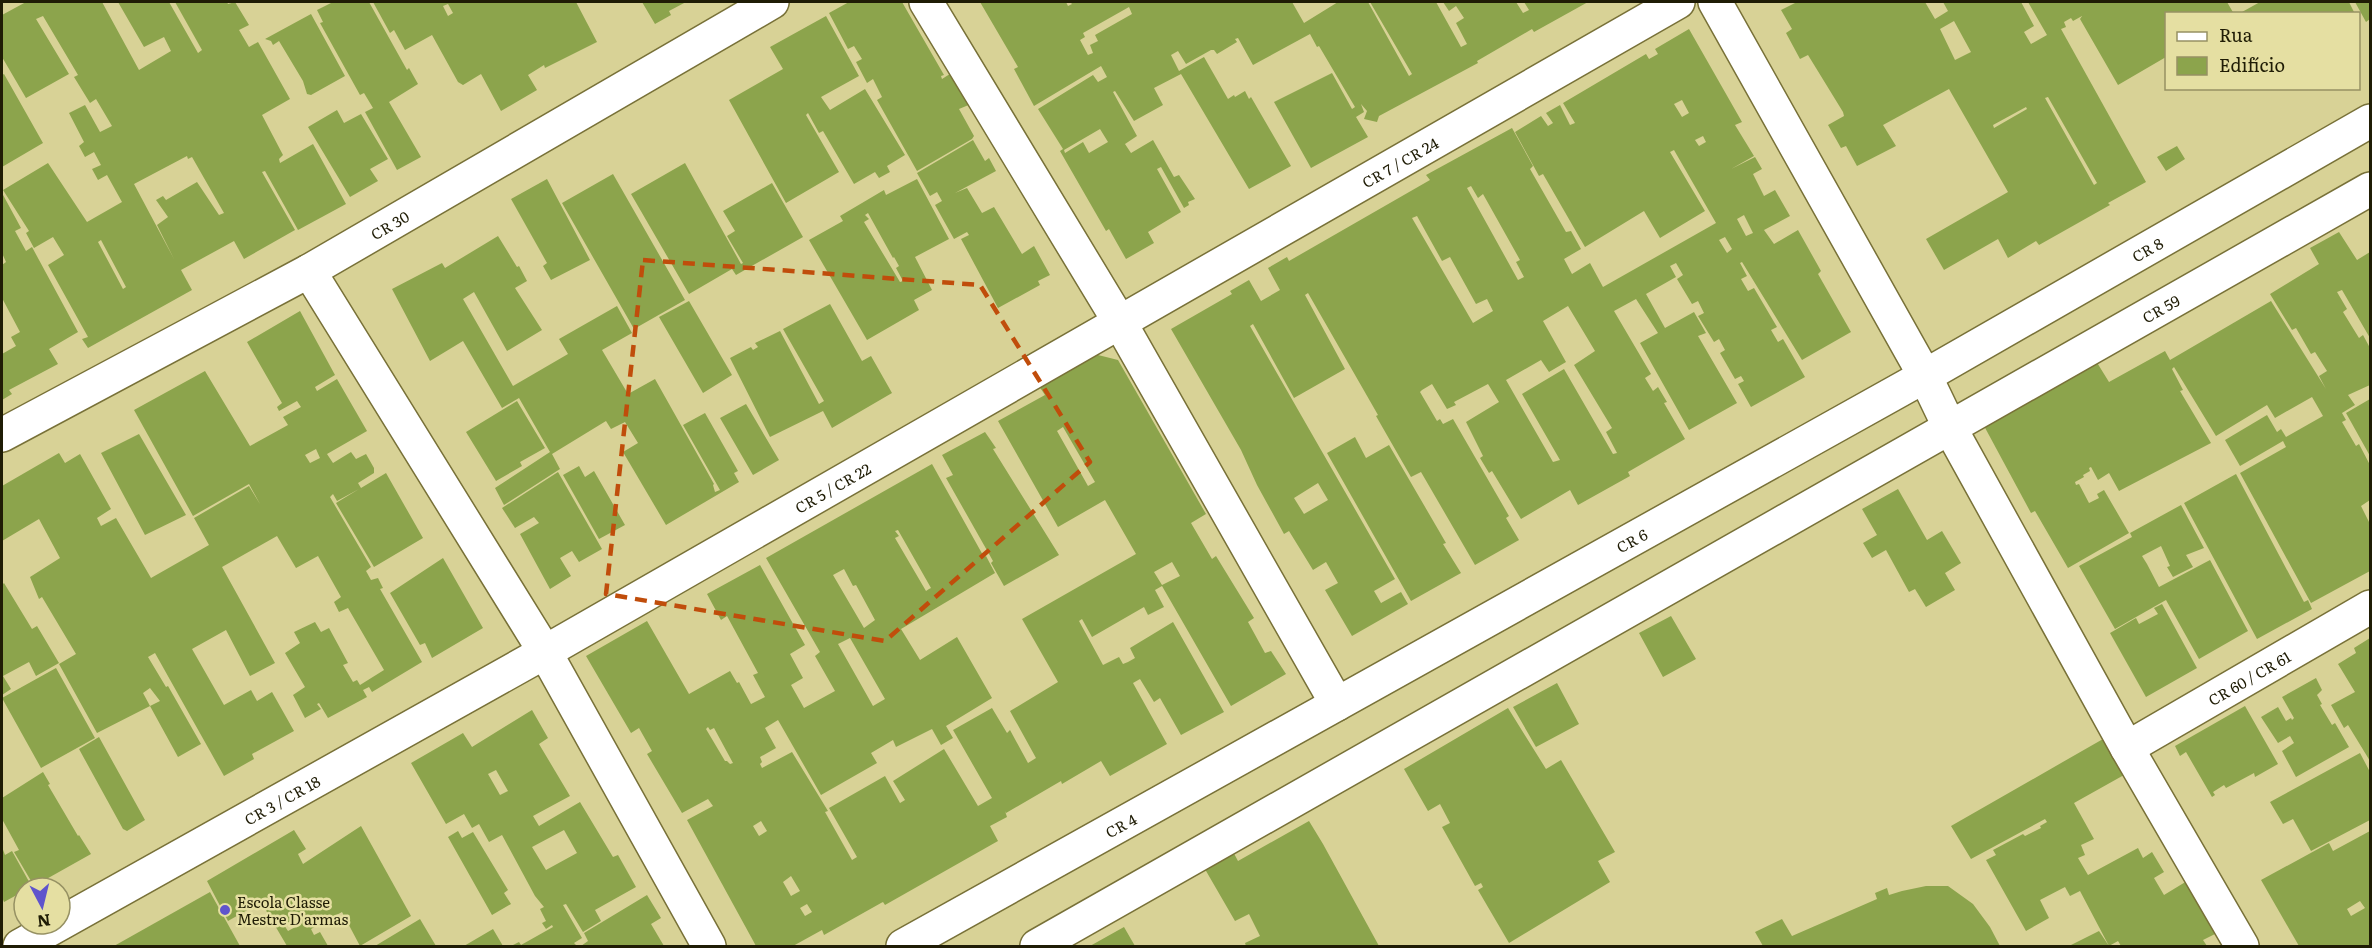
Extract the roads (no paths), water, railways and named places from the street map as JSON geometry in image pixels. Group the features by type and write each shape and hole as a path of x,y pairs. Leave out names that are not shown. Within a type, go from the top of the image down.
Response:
{"street":[{"name":"CR 30","path":"2,435 309,271 772,2"},
{"path":"926,2 1119,321 1337,704"},
{"name":"CR 7 / CR 24","path":"1119,321 1678,2"},
{"path":"1715,2 1925,376 1950,428 2127,748 2242,946"},
{"name":"CR 8","path":"1925,376 2370,121"},
{"name":"CR 59","path":"1037,946 2370,189"},
{"path":"309,271 544,652 709,946"},
{"name":"CR 5 / CR 22","path":"544,652 1119,321"},
{"name":"CR 6","path":"1337,704 1925,376"},
{"name":"CR 60 / CR 61","path":"2127,748 2370,606"},
{"name":"CR 3 / CR 18","path":"20,946 544,652"},
{"name":"CR 4","path":"903,946 1337,704"}],"place":[{"name":"Escola Classe Mestre D'armas","path":"225,910"}]}
